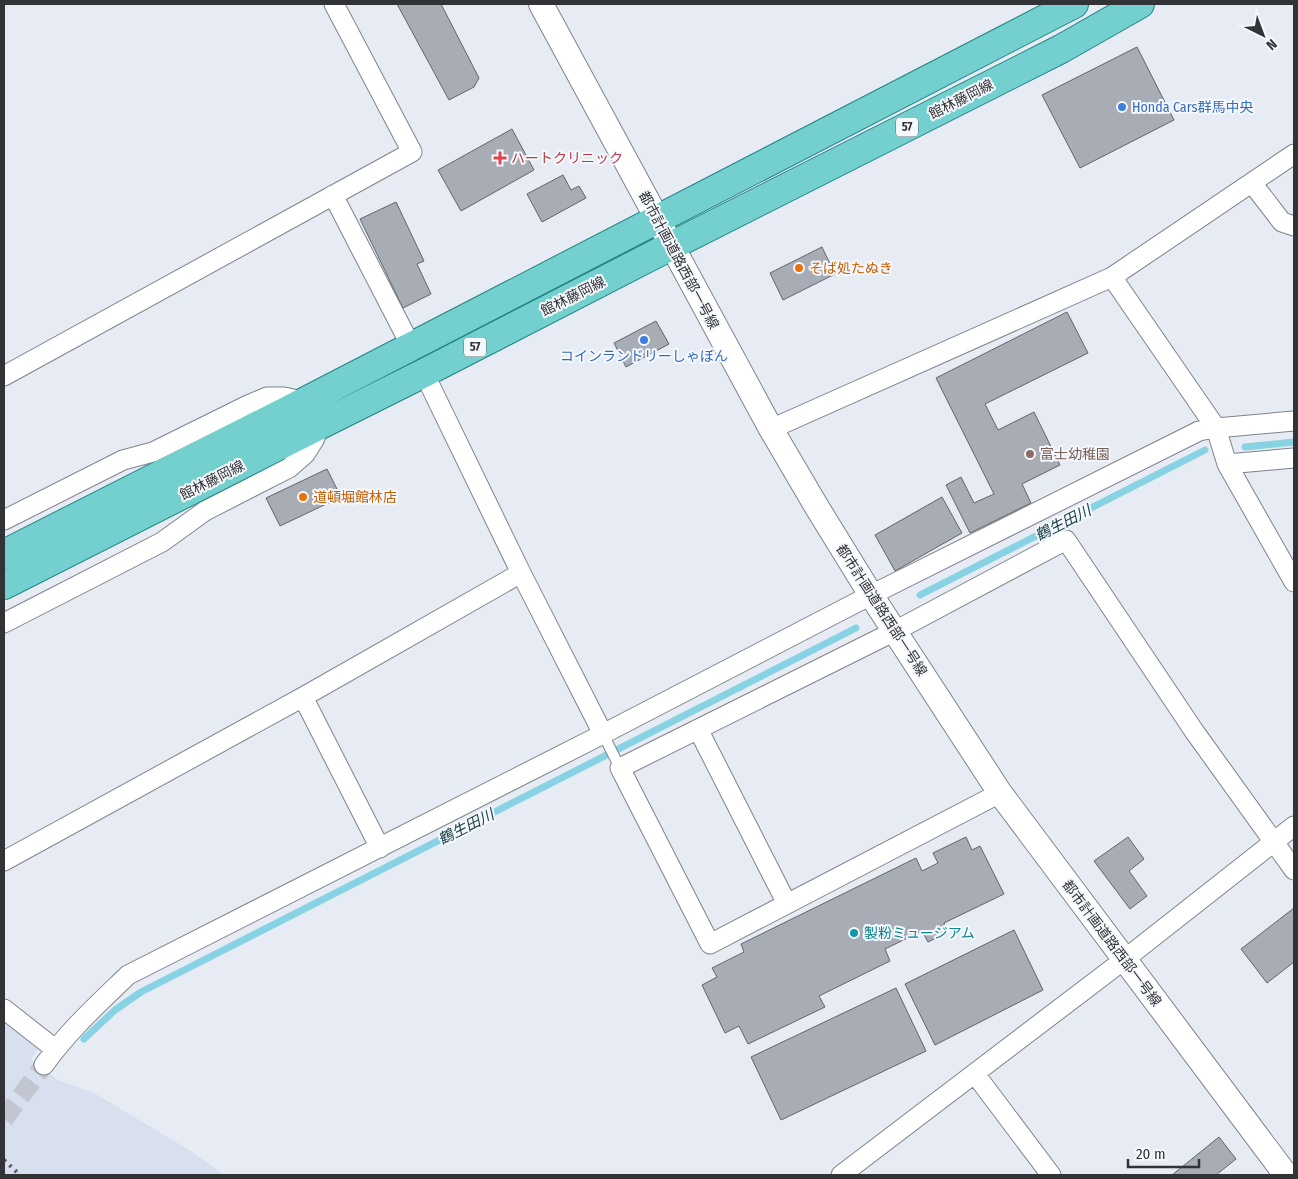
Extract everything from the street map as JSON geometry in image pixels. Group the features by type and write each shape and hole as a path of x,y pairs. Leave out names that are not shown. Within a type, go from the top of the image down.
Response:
{"main road":[{"name":"館林藤岡線","path":"4,554 302,403 657,219 1042,11 1074,4"},
{"name":"館林藤岡線","path":"4,585 1061,49 1140,4"}],"street":[{"path":"4,376 412,152 334,4"},
{"name":"都市計画道路西部一号線","path":"541,4 771,429 872,595 1000,793 1286,1175"},
{"path":"771,429 1112,276 1294,154"},
{"path":"1252,183 1282,222 1294,226"},
{"path":"334,195 411,346"},
{"path":"1112,276 1216,428 1227,464 1294,582"},
{"path":"424,373 521,573 605,738"},
{"path":"4,520 122,460 153,452 267,397 293,398 302,403"},
{"path":"44,1065 75,1026 128,975 380,848 605,738 872,595 1199,430 1294,421"},
{"path":"4,622 162,542 205,511 289,468 305,454 314,440 320,425"},
{"path":"1227,464 1294,458"},
{"path":"1000,793 710,944 618,763 698,729 895,631 1066,540 1194,732 1294,870"},
{"path":"4,862 303,697 521,573"},
{"path":"303,697 380,848"},
{"path":"698,729 787,904"},
{"path":"840,1175 1125,959 1294,826"},
{"path":"4,1009 55,1049"},
{"path":"975,1074 1051,1175"}],"lane":[{"path":"605,738 618,763"}],"shaded area":[{"path":"4,1018 39,1047 31,1059 58,1080 94,1093 189,1150 225,1175 4,1175"}],"building":[{"path":"397,4 441,4 479,78 474,87 449,100"},
{"path":"1137,47 1174,120 1080,168 1042,95"},
{"path":"512,129 534,170 461,211 438,170"},
{"path":"563,175 571,190 579,186 586,198 542,222 527,194"},
{"path":"396,202 424,261 417,264 431,294 403,308 360,219"},
{"path":"822,247 835,274 783,300 770,273"},
{"path":"1067,312 1088,353 985,404 998,430 1034,412 1060,465 1022,484 1031,503 970,533 946,485 961,477 974,503 994,494 936,378"},
{"path":"656,321 669,344 626,367 614,343"},
{"name":"道頓堀館林店","path":"327,469 341,497 280,526 266,498"},
{"path":"942,497 962,533 895,571 875,535"},
{"path":"966,837 972,850 980,846 1004,894 944,923 946,933 928,942 922,931 885,949 890,961 819,996 825,1007 748,1044 739,1026 725,1033 702,985 717,977 712,968 744,952 741,944 916,858 922,871 938,863 933,853"},
{"path":"1128,837 1144,859 1129,871 1147,896 1130,909 1094,861"},
{"path":"1294,908 1294,962 1267,983 1241,949"},
{"path":"1014,930 1043,990 935,1045 905,984"},
{"path":"896,988 926,1051 781,1120 751,1057"},
{"path":"1219,1137 1236,1159 1216,1175 1172,1175"}],"waterway":[{"name":"鶴生田川","path":"1245,447 1294,442"},
{"name":"鶴生田川","path":"920,595 1205,450"},
{"name":"鶴生田川","path":"84,1039 115,1010 141,992 856,628"}],"tunnel":[{"path":"4,1119 44,1065"}],"railway":[{"path":"4,1160 20,1175"}],"place":[{"name":"Honda Cars群馬中央","path":"1122,107"},
{"name":"ハートクリニック","path":"500,158"},
{"name":"そば処たぬき","path":"799,268"},
{"name":"コインランドリーしゃぼん","path":"644,340"},
{"name":"富士幼稚園","path":"1030,454"},
{"name":"道頓堀館林店","path":"303,497"},
{"name":"製粉ミュージアム","path":"854,933"}]}
